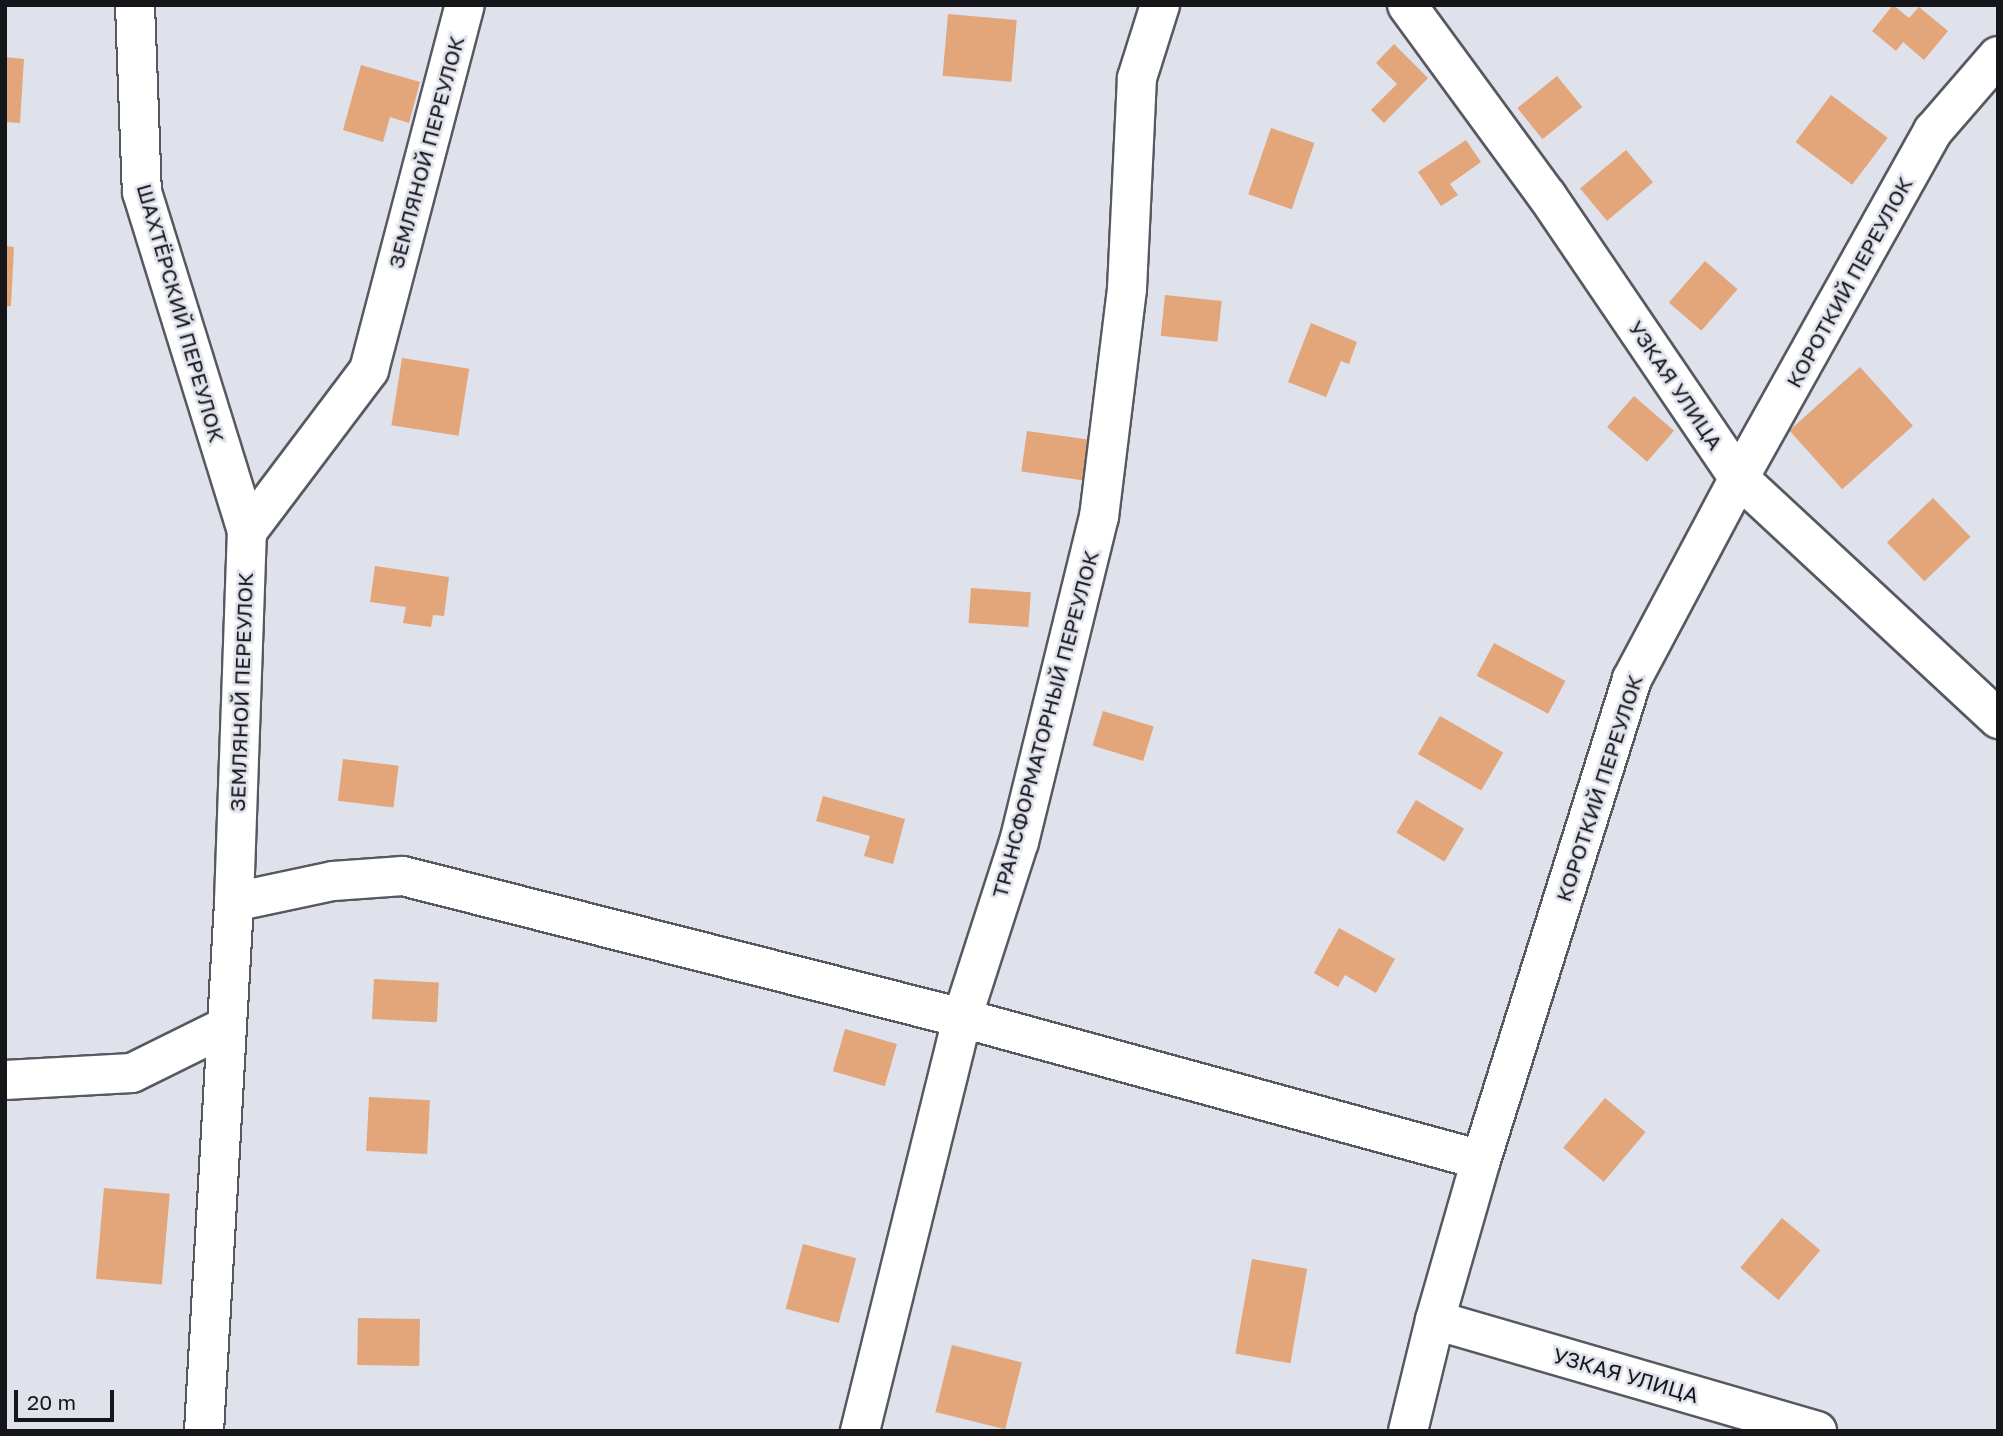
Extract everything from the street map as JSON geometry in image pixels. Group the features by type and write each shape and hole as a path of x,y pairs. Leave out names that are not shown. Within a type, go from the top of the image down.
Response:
{"street":[{"name":"ШАХТЁРСКИЙ ПЕРЕУЛОК","path":"135,5 142,192 247,532"},
{"name":"ЗЕМЛЯНОЙ ПЕРЕУЛОК","path":"204,1431 234,902 247,532 369,370 465,5"},
{"name":"ТРАНСФОРМАТОРНЫЙ ПЕРЕУЛОК","path":"860,1431 962,1017 1019,842 1099,517 1127,289 1137,78 1160,5"},
{"name":"УЗКАЯ УЛИЦА","path":"1407,5 1548,196 1739,478 1998,719"},
{"name":"КОРОТКИЙ ПЕРЕУЛОК","path":"1409,1431 1435,1320 1481,1160 1632,680 1739,478 1933,131 1998,56"},
{"path":"234,902 333,881 403,876 962,1017 1481,1160"},
{"path":"5,1080 132,1073 227,1027"},
{"name":"УЗКАЯ УЛИЦА","path":"1435,1320 1817,1431"}],"building":[{"path":"1893,5 1909,18 1919,7 1948,31 1924,60 1903,42 1896,51 1872,31"},
{"path":"948,14 1017,20 1011,82 943,76"},
{"path":"1394,44 1428,78 1384,123 1371,110 1397,84 1376,63"},
{"path":"5,57 24,59 20,123 5,122"},
{"path":"361,65 420,82 409,123 390,117 383,142 343,130"},
{"path":"1557,76 1582,107 1543,139 1517,108"},
{"path":"1831,95 1888,138 1852,185 1795,142"},
{"path":"1271,128 1314,143 1292,209 1248,194"},
{"path":"1466,140 1481,162 1450,184 1458,195 1441,206 1418,172"},
{"path":"1626,150 1653,182 1607,221 1580,189"},
{"path":"5,246 14,247 11,306 5,306"},
{"path":"1705,261 1737,289 1701,331 1669,303"},
{"path":"1165,295 1222,301 1217,342 1161,336"},
{"path":"1311,323 1357,342 1349,364 1341,361 1326,397 1288,382"},
{"path":"402,358 469,369 459,436 391,425"},
{"path":"1860,367 1913,426 1842,489 1789,431"},
{"path":"1634,396 1674,431 1647,462 1607,427"},
{"path":"1027,431 1093,440 1088,481 1021,472"},
{"path":"1933,498 1971,537 1924,581 1887,542"},
{"path":"375,566 449,577 444,616 433,615 431,627 403,623 406,607 370,602"},
{"path":"971,588 1031,592 1028,627 969,623"},
{"path":"1494,643 1566,681 1548,714 1477,676"},
{"path":"1103,711 1154,726 1143,761 1092,745"},
{"path":"1440,716 1503,753 1481,791 1418,754"},
{"path":"343,759 399,766 393,808 338,801"},
{"path":"823,796 905,819 893,864 864,856 870,836 816,821"},
{"path":"1416,800 1464,829 1444,861 1396,833"},
{"path":"1339,928 1395,959 1376,993 1345,975 1338,987 1314,973"},
{"path":"374,979 439,982 437,1022 372,1019"},
{"path":"845,1029 897,1044 885,1086 833,1071"},
{"path":"369,1097 430,1100 427,1154 366,1151"},
{"path":"1605,1098 1646,1132 1604,1182 1563,1148"},
{"path":"104,1188 170,1194 162,1284 96,1279"},
{"path":"1782,1218 1820,1250 1779,1300 1740,1268"},
{"path":"803,1244 856,1258 839,1323 786,1309"},
{"path":"1252,1259 1307,1269 1290,1363 1235,1354"},
{"path":"358,1318 420,1319 419,1366 357,1365"},
{"path":"952,1345 1022,1362 1005,1429 935,1412"}]}
